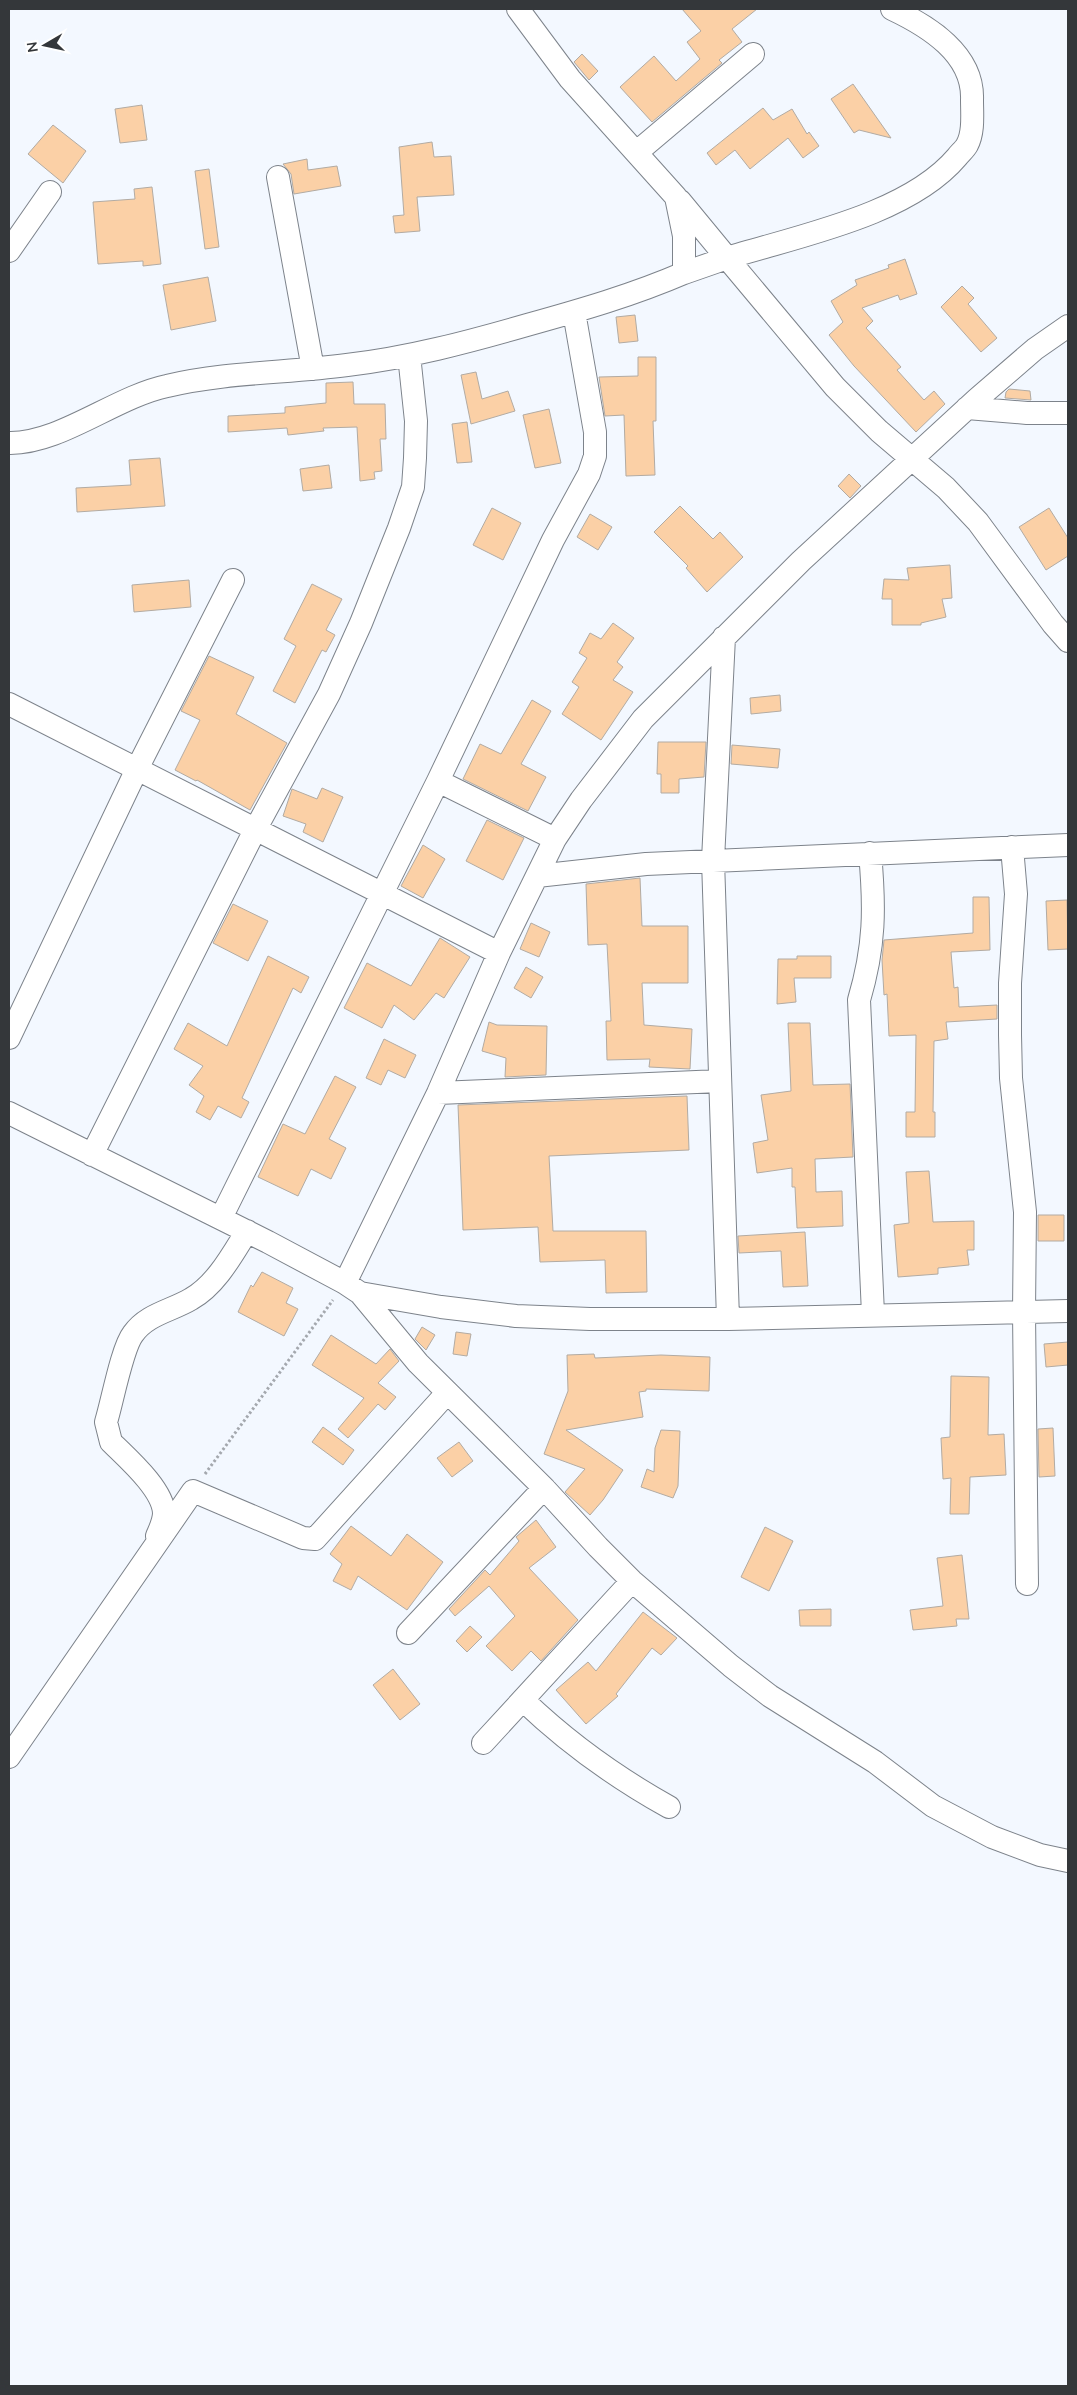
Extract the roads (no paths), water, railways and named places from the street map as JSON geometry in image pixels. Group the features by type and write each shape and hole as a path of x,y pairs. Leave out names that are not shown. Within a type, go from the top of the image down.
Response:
{"street":[{"path":"518,9 570,79 676,197 835,387 879,431 946,488 978,522 1053,624 1068,641"},
{"path":"9,443 18,443 46,436 128,398 167,386 225,377 313,369 409,355 574,312 631,294 727,258 855,220 889,204 928,184 951,164 967,145 972,126 972,96 968,75 958,56 944,41 916,20 892,9"},
{"path":"637,152 753,54"},
{"path":"278,178 313,369"},
{"path":"9,251 50,192"},
{"path":"676,197 684,236 684,273"},
{"path":"221,1218 438,780 553,540 589,474 595,456 595,432 574,312"},
{"path":"353,1288 499,953 555,839 581,800 644,719 801,561 1035,349 1068,326"},
{"path":"92,1155 255,830 341,667 365,614 413,487 416,421 409,355"},
{"path":"968,408 1027,413 1068,413"},
{"path":"9,1038 137,769 234,580"},
{"path":"724,637 713,860 728,1319"},
{"path":"9,704 499,953"},
{"path":"438,780 555,839"},
{"path":"537,876 646,864 713,860 1068,845"},
{"path":"1012,847 1016,894 1010,983 1010,1035 1011,1078 1025,1212 1024,1312 1027,1584"},
{"path":"870,853 874,901 873,939 868,970 859,1000 873,1314"},
{"path":"438,1093 720,1081"},
{"path":"9,1112 247,1231 353,1288 441,1307 516,1316 590,1319 728,1319 873,1314 1068,1311"},
{"path":"151,1551 162,1524 164,1514 162,1504 155,1490 111,1442 106,1422 123,1360 131,1336 142,1323 192,1298 212,1282 247,1231"},
{"path":"353,1288 418,1363 544,1488 632,1581 731,1666 762,1690 875,1762 933,1806 992,1837 1040,1854 1068,1861"},
{"path":"9,1757 193,1491 303,1538 316,1539 447,1393"},
{"path":"408,1633 544,1488"},
{"path":"483,1744 632,1581"},
{"path":"524,1701 554,1730 590,1759 625,1783 669,1807"}]}
